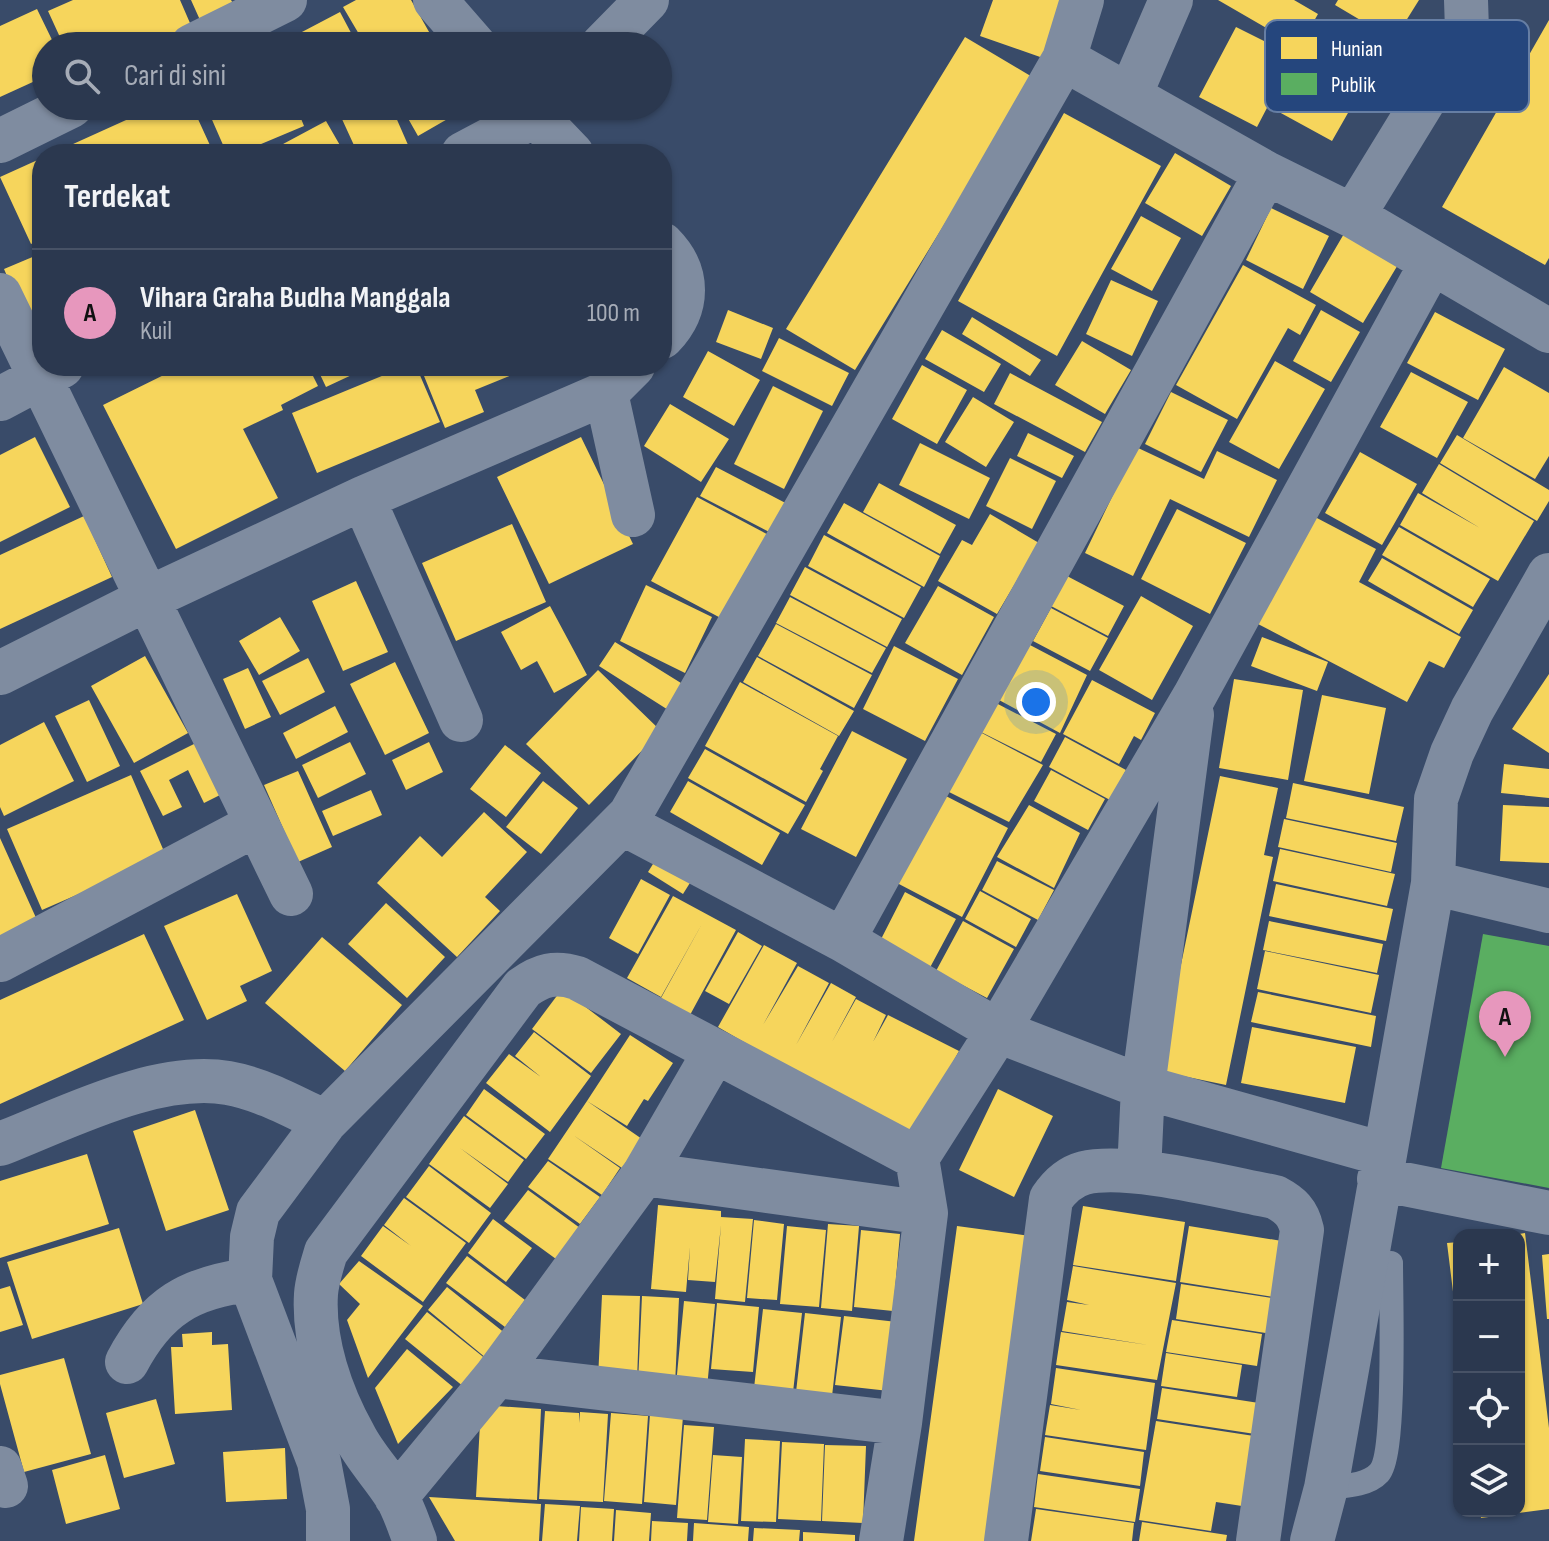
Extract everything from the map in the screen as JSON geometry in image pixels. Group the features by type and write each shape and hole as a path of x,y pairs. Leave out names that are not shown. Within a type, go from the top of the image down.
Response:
{"street":[{"path":"220,32 285,0"},
{"path":"435,0 463,32"},
{"path":"616,32 647,0"},
{"path":"328,1541 328,1509 319,1462 250,1280 252,1237 258,1212 325,1122 622,823 638,801 1064,59 1082,0"},
{"path":"1130,95 1171,0"},
{"path":"1064,59 1266,173 1353,216 1549,331"},
{"path":"1353,216 1415,112"},
{"path":"0,141 43,120"},
{"path":"479,144 517,120"},
{"path":"544,120 564,144"},
{"path":"843,940 1266,173"},
{"path":"672,256 684,278 682,307 672,324"},
{"path":"881,1541 900,1423 926,1213 917,1158 998,1031 1194,697 1431,264"},
{"path":"0,295 32,344"},
{"path":"0,399 43,376"},
{"path":"52,376 147,599 291,894"},
{"path":"0,673 147,599 620,380 633,515"},
{"path":"363,498 461,720"},
{"path":"1312,1541 1326,1488 1433,883 1436,799 1452,753 1472,710 1549,575"},
{"path":"1139,1172 1143,1087 1194,697"},
{"path":"622,823 843,940 998,1031 1143,1087 1381,1166 1549,1213"},
{"path":"0,960 257,824"},
{"path":"1433,883 1549,911"},
{"path":"415,1541 396,1497 353,1435 331,1386 322,1347 316,1294 326,1252 523,988 549,974 577,978 917,1158"},
{"path":"396,1497 496,1376 644,1174 714,1053"},
{"path":"0,1144 145,1088 189,1080 229,1083 265,1094 325,1122"},
{"path":"1006,1541 1051,1199 1069,1179 1081,1174 1139,1172 1275,1197 1287,1203 1299,1219 1302,1230 1258,1541"},
{"path":"644,1174 926,1213"},
{"path":"127,1362 145,1332 171,1306 216,1284 250,1280"},
{"path":"496,1376 900,1423"}],"lane":[{"path":"1326,1488 1368,1481 1378,1475 1383,1467 1390,1407 1391,1263"}],"building: Hunian":[{"path":"73,0 180,0 193,30 58,32 48,11"},
{"path":"191,0 231,0 234,5 200,20"},
{"path":"356,0 411,0 429,32 358,32 343,7"},
{"path":"993,0 1064,0 1043,58 980,36"},
{"path":"1218,0 1294,0 1318,14 1315,20 1265,20 1265,27"},
{"path":"1338,0 1419,0 1406,20 1360,20 1335,5"},
{"path":"37,9 48,32 32,32 32,82 0,97 0,26"},
{"path":"340,12 351,32 302,32"},
{"path":"1549,20 1549,258 1545,265 1442,207 1496,112 1529,112 1529,55"},
{"path":"1236,27 1265,42 1265,112 1257,127 1199,97"},
{"path":"965,37 1034,78 855,370 786,329"},
{"path":"1279,112 1349,112 1332,141"},
{"path":"1064,113 1161,166 1057,356 958,301"},
{"path":"126,120 198,120 209,144 73,144"},
{"path":"212,120 302,120 304,126 261,144 223,144"},
{"path":"342,120 397,120 408,144 353,144"},
{"path":"409,120 446,120 418,136"},
{"path":"326,121 339,144 283,144"},
{"path":"1175,153 1231,186 1202,236 1145,203"},
{"path":"32,163 32,244 31,244 0,177"},
{"path":"1271,208 1329,236 1303,289 1246,260"},
{"path":"1141,216 1181,238 1152,291 1111,269"},
{"path":"1345,232 1399,263 1363,323 1310,292"},
{"path":"32,257 32,334 4,269"},
{"path":"1243,265 1316,305 1300,335 1288,328 1237,419 1176,385"},
{"path":"1111,280 1158,301 1132,356 1086,334"},
{"path":"728,310 773,328 761,359 716,342"},
{"path":"1321,310 1360,332 1331,382 1293,361"},
{"path":"1435,312 1505,349 1478,400 1407,363"},
{"path":"972,317 1041,360 1030,376 962,334"},
{"path":"942,330 1001,364 984,392 925,359"},
{"path":"779,338 849,373 832,406 762,371"},
{"path":"1082,341 1131,370 1105,414 1055,385"},
{"path":"708,351 760,380 734,426 683,397"},
{"path":"1275,361 1325,389 1279,469 1229,442"},
{"path":"922,365 967,390 937,444 892,419"},
{"path":"1504,367 1549,393 1549,456 1535,479 1463,438"},
{"path":"1411,372 1468,402 1437,458 1380,427"},
{"path":"1010,373 1102,422 1085,452 994,404"},
{"path":"162,376 313,376 318,386 281,405 283,410 243,429 278,498 176,549 103,405"},
{"path":"321,376 350,376 326,387"},
{"path":"382,376 420,376 440,422 317,473 292,413"},
{"path":"424,376 509,376 475,390 484,412 445,428"},
{"path":"773,386 823,411 784,489 734,464"},
{"path":"1171,392 1228,420 1201,472 1145,444"},
{"path":"973,397 1014,422 986,467 945,442"},
{"path":"670,404 729,439 701,482 644,446"},
{"path":"1028,433 1074,456 1062,478 1017,456"},
{"path":"1457,435 1549,490 1549,501 1537,521 1440,463"},
{"path":"35,437 70,507 0,542 0,455"},
{"path":"581,437 633,544 549,584 497,477"},
{"path":"920,443 990,478 969,519 899,485"},
{"path":"1136,447 1204,479 1217,451 1277,480 1249,537 1170,499 1133,576 1085,553"},
{"path":"1360,452 1417,484 1382,545 1325,513"},
{"path":"1010,458 1056,481 1032,529 986,506"},
{"path":"1439,464 1534,521 1498,581 1400,525 1418,493 1480,528 1422,493"},
{"path":"716,467 797,509 781,538 700,496"},
{"path":"879,483 956,525 940,554 863,512"},
{"path":"697,497 778,540 732,624 651,581"},
{"path":"844,503 940,556 924,587 827,533"},
{"path":"1177,509 1246,543 1210,614 1141,579"},
{"path":"990,514 1039,543 997,614 938,581 962,540 972,545"},
{"path":"84,516 112,577 0,629 0,555"},
{"path":"1315,517 1376,549 1359,582 1461,637 1444,668 1429,661 1407,702 1258,624"},
{"path":"512,524 546,602 456,641 422,563"},
{"path":"1399,527 1490,579 1473,607 1382,555"},
{"path":"824,535 921,587 904,618 808,566"},
{"path":"1382,558 1473,610 1459,634 1368,581"},
{"path":"805,567 902,619 887,647 790,595"},
{"path":"1067,576 1124,606 1108,636 1051,606"},
{"path":"356,581 388,652 343,671 312,601"},
{"path":"646,585 712,617 685,673 620,641"},
{"path":"938,586 994,617 962,675 905,643"},
{"path":"1141,596 1193,626 1152,700 1099,670"},
{"path":"790,597 886,648 872,673 776,623"},
{"path":"550,606 587,675 554,693 537,661 521,670 501,632"},
{"path":"1051,608 1108,638 1090,671 1033,641"},
{"path":"280,617 300,651 259,675 239,641"},
{"path":"776,624 872,675 854,708 758,656"},
{"path":"1262,637 1328,662 1317,691 1251,666"},
{"path":"615,642 689,688 673,713 599,666"},
{"path":"1030,645 1087,675 1060,733 999,700"},
{"path":"894,646 958,679 925,741 863,709"},
{"path":"145,656 188,733 134,763 91,686"},
{"path":"757,657 854,711 839,736 743,682"},
{"path":"308,658 325,692 280,715 262,681"},
{"path":"395,662 429,733 385,755 350,684"},
{"path":"248,668 271,717 245,729 223,679"},
{"path":"598,670 661,731 589,805 526,744"},
{"path":"1549,674 1549,753 1512,729"},
{"path":"1234,679 1303,690 1288,780 1219,768"},
{"path":"1092,680 1155,713 1141,740 1134,736 1119,764 1063,734"},
{"path":"740,682 838,736 806,802 705,746"},
{"path":"1322,695 1386,708 1369,794 1304,781"},
{"path":"89,700 120,766 87,782 55,716"},
{"path":"994,702 1056,734 1041,762 979,731"},
{"path":"335,706 348,732 296,759 283,733"},
{"path":"44,722 74,781 4,816 0,807 0,745"},
{"path":"852,731 907,759 856,857 801,829"},
{"path":"978,731 1043,765 1009,822 947,791"},
{"path":"1065,737 1126,770 1110,800 1049,767"},
{"path":"200,741 226,792 204,803 188,770 169,780 182,807 163,816 140,771"},
{"path":"350,742 366,774 318,798 302,765"},
{"path":"429,742 443,772 406,790 392,760"},
{"path":"505,745 541,773 506,817 470,789"},
{"path":"705,749 805,805 788,834 688,778"},
{"path":"1504,764 1549,769 1549,798 1501,793"},
{"path":"1051,770 1105,799 1088,830 1034,801"},
{"path":"298,771 332,847 298,862 264,785"},
{"path":"131,775 166,856 42,910 7,829"},
{"path":"1220,776 1278,788 1264,855 1273,857 1226,1085 1159,1071"},
{"path":"543,781 578,808 541,854 506,827"},
{"path":"688,781 780,833 762,865 670,812"},
{"path":"1293,783 1404,807 1396,841 1286,818"},
{"path":"371,790 382,815 333,836 322,811"},
{"path":"942,794 1008,828 962,917 897,883"},
{"path":"1029,805 1080,833 1054,888 997,857"},
{"path":"1503,805 1549,807 1549,863 1500,861"},
{"path":"484,812 527,852 485,897 500,911 457,957 377,883 420,836 442,857"},
{"path":"1284,819 1397,843 1391,872 1278,847"},
{"path":"0,838 37,920 0,936"},
{"path":"663,848 698,870 683,894 648,872"},
{"path":"1280,849 1395,874 1387,906 1273,881"},
{"path":"997,861 1054,890 1038,920 982,890"},
{"path":"641,879 670,895 638,954 609,938"},
{"path":"1276,884 1393,909 1386,941 1269,916"},
{"path":"980,891 1031,919 1016,947 965,919"},
{"path":"905,892 956,919 926,975 876,949"},
{"path":"237,894 272,971 240,986 247,1001 207,1020 164,926"},
{"path":"673,896 736,930 690,1015 661,998 703,922 661,997 627,978"},
{"path":"386,903 445,957 407,998 348,944"},
{"path":"963,921 1014,949 987,998 936,971"},
{"path":"1269,921 1383,944 1377,973 1263,950"},
{"path":"738,932 762,946 729,1004 705,991"},
{"path":"144,934 184,1020 0,1104 0,1000"},
{"path":"322,937 402,1005 345,1071 265,1003"},
{"path":"764,945 797,963 763,1025 798,966 829,983 796,1045 831,983 856,997 832,1042 856,999 886,1015 873,1042 888,1015 959,1051 911,1139 718,1027"},
{"path":"1265,951 1379,975 1371,1013 1257,989"},
{"path":"562,989 621,1034 591,1073 532,1029"},
{"path":"1258,992 1376,1016 1371,1047 1251,1022"},
{"path":"1252,1027 1356,1047 1345,1103 1241,1083"},
{"path":"534,1032 591,1076 550,1132 486,1083 509,1054 541,1077 515,1056"},
{"path":"630,1035 673,1063 627,1126 587,1101"},
{"path":"484,1089 545,1134 526,1159 466,1115"},
{"path":"998,1089 1053,1116 1014,1197 959,1170"},
{"path":"587,1101 642,1139 622,1168 573,1135 620,1168 602,1195 548,1159"},
{"path":"195,1110 229,1210 166,1231 133,1131"},
{"path":"464,1116 524,1160 508,1182 460,1148 508,1184 490,1208 429,1164"},
{"path":"87,1154 109,1224 0,1258 0,1181"},
{"path":"548,1161 600,1197 580,1224 528,1187"},
{"path":"429,1166 491,1213 469,1243 406,1197"},
{"path":"528,1190 580,1228 556,1259 504,1221"},
{"path":"404,1198 466,1243 423,1302 361,1256 383,1226 411,1246 384,1225"},
{"path":"658,1205 721,1211 721,1217 753,1219 745,1302 715,1299 721,1225 715,1282 688,1280 690,1247 686,1292 651,1289"},
{"path":"1083,1206 1185,1222 1176,1281 1073,1265"},
{"path":"493,1219 532,1248 506,1282 468,1253"},
{"path":"754,1220 784,1224 777,1300 747,1298"},
{"path":"828,1224 859,1226 852,1311 821,1308"},
{"path":"787,1226 826,1230 819,1307 780,1304"},
{"path":"957,1226 1030,1236 989,1541 914,1541"},
{"path":"1189,1226 1288,1242 1279,1298 1180,1282"},
{"path":"119,1228 143,1304 32,1339 7,1262"},
{"path":"861,1230 900,1234 893,1311 854,1307"},
{"path":"1525,1233 1549,1428 1549,1509 1525,1512"},
{"path":"1453,1242 1453,1292 1447,1243"},
{"path":"1549,1254 1549,1319 1547,1319 1542,1255"},
{"path":"467,1256 525,1300 505,1327 446,1283"},
{"path":"359,1261 423,1306 368,1378 347,1320 360,1304 339,1284"},
{"path":"1073,1266 1176,1283 1157,1380 1056,1365 1061,1332 1148,1345 1062,1331 1067,1302 1089,1305 1067,1300"},
{"path":"1181,1284 1278,1299 1272,1334 1176,1319"},
{"path":"10,1286 23,1325 0,1332 0,1289"},
{"path":"447,1287 506,1334 486,1358 428,1310"},
{"path":"602,1295 640,1296 637,1381 598,1379"},
{"path":"642,1296 679,1298 675,1385 638,1383"},
{"path":"684,1301 715,1304 707,1388 676,1385"},
{"path":"717,1303 759,1307 753,1372 711,1369"},
{"path":"763,1309 802,1313 792,1401 753,1397"},
{"path":"427,1312 487,1360 464,1387 405,1339"},
{"path":"805,1313 841,1317 831,1405 795,1401"},
{"path":"844,1316 897,1322 889,1391 835,1385"},
{"path":"1172,1320 1262,1334 1257,1366 1166,1352"},
{"path":"212,1332 212,1345 228,1344 232,1410 175,1414 171,1347 183,1347 182,1334"},
{"path":"407,1349 453,1387 398,1444 375,1388"},
{"path":"1166,1353 1242,1365 1237,1397 1161,1386"},
{"path":"64,1358 91,1454 24,1472 0,1375"},
{"path":"1056,1368 1155,1383 1146,1450 1045,1435 1050,1405 1081,1410 1051,1404"},
{"path":"1162,1388 1259,1403 1255,1434 1157,1419"},
{"path":"156,1399 175,1464 124,1478 106,1413"},
{"path":"481,1405 541,1409 537,1500 476,1497"},
{"path":"545,1411 579,1413 579,1423 580,1412 608,1414 603,1502 539,1499"},
{"path":"611,1413 648,1416 642,1504 604,1501"},
{"path":"650,1414 683,1416 676,1505 644,1502"},
{"path":"1156,1421 1254,1436 1242,1506 1216,1502 1211,1531 1139,1520"},
{"path":"684,1425 714,1427 707,1520 677,1518"},
{"path":"1045,1437 1144,1452 1140,1486 1040,1471"},
{"path":"745,1439 780,1441 776,1522 741,1521"},
{"path":"782,1442 824,1444 821,1521 778,1519"},
{"path":"825,1445 866,1446 863,1523 822,1521"},
{"path":"285,1448 287,1499 226,1502 223,1452"},
{"path":"105,1455 120,1509 66,1524 52,1470"},
{"path":"713,1455 742,1457 738,1524 708,1522"},
{"path":"1038,1474 1140,1489 1135,1522 1034,1507"},
{"path":"429,1497 541,1504 539,1541 455,1541"},
{"path":"545,1504 580,1506 577,1541 542,1541"},
{"path":"581,1507 614,1509 612,1541 579,1541"},
{"path":"1036,1509 1134,1523 1132,1541 1031,1541"},
{"path":"616,1510 651,1513 649,1541 614,1541"},
{"path":"652,1521 688,1523 687,1541 651,1541"},
{"path":"1142,1522 1227,1535 1226,1541 1139,1541"},
{"path":"694,1523 749,1527 748,1541 693,1541"},
{"path":"754,1528 800,1530 799,1541 753,1541"},
{"path":"803,1532 855,1535 855,1541 803,1541"}],"building: Publik":[{"path":"1483,934 1549,946 1549,1188 1441,1168"}],"place":[{"name":"Vihara Graha Budha Manggala","path":"1505,1057"}]}
